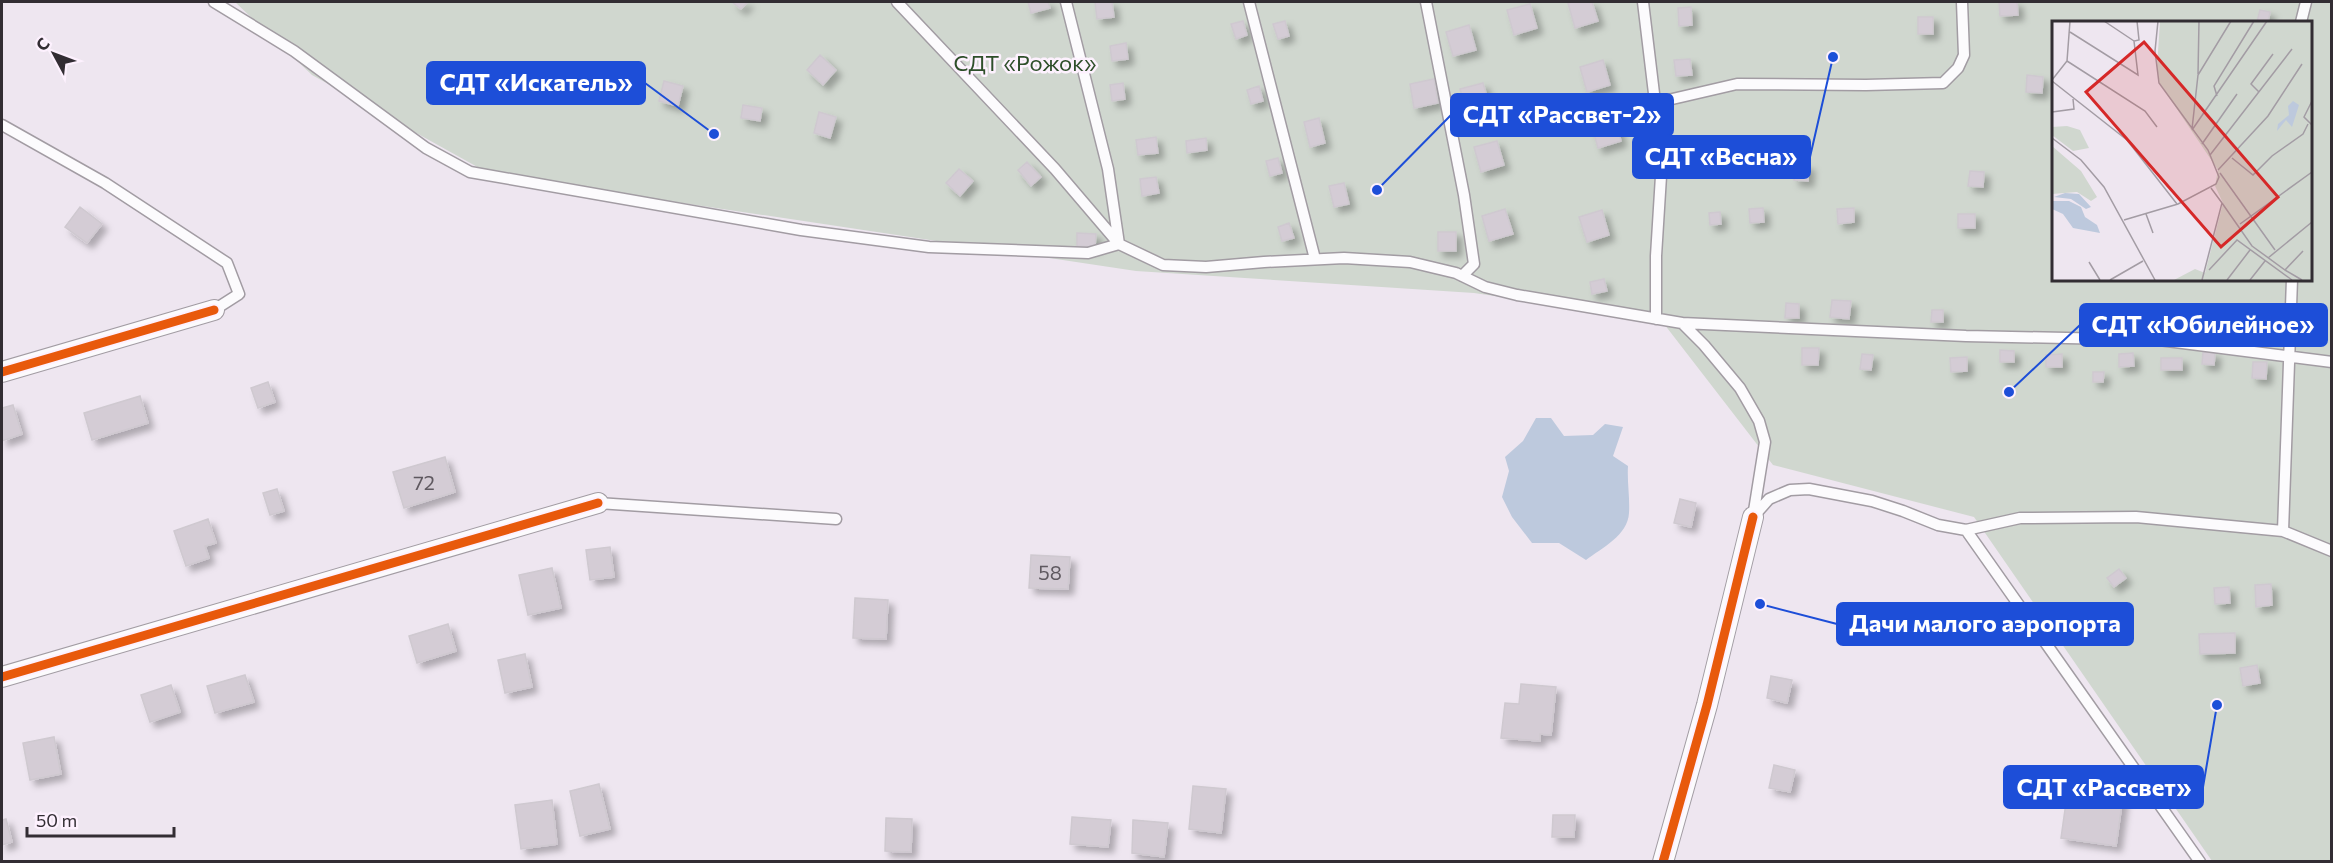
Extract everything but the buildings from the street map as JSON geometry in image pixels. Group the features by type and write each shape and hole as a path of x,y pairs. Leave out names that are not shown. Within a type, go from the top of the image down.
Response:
{"street":[{"path":"2,372 214,310"},
{"path":"2,677 598,503"},
{"path":"1663,861 1701,727 1753,517"}],"lane":[{"path":"214,2 294,51 426,148 470,172 801,230 928,247 1088,253 1119,244"},
{"path":"897,2 1055,169 1119,244 1163,265 1206,267 1344,258 1410,262 1462,276 1485,287 1517,295 1682,323 1966,336 2159,340 2331,362"},
{"path":"1066,2 1108,169 1119,244"},
{"path":"1249,2 1315,259"},
{"path":"1426,2 1464,195 1474,264 1462,276"},
{"path":"1643,2 1662,160 1656,256 1656,319"},
{"path":"1655,103 1737,84 1943,83 1958,68 1964,55 1962,2"},
{"path":"2301,21 2306,2"},
{"path":"2,125 105,183 227,263 239,294 214,310"},
{"path":"2283,531 2292,280"},
{"path":"1682,323 1740,388 1759,421 1765,442 1753,517"},
{"path":"1753,517 1769,500 1790,490 1809,489 1872,501 1938,525 1965,530 2020,518 2136,517 2283,531 2331,550"},
{"path":"598,503 836,519"},
{"path":"1965,530 2200,861"}],"green space":[{"name":"СДТ «Рожок»","path":"235,2 2331,2 2331,861 2212,861 1974,517 1773,465 1661,320 1474,293 1136,271 490,174 312,75"}],"water":[{"path":"1536,418 1551,418 1564,436 1593,435 1605,424 1623,427 1613,456 1628,466 1628,521 1613,540 1586,560 1559,543 1532,543 1512,517 1502,497 1509,471 1505,457 1523,441"}],"cycle path":[{"path":"2,372 214,310"},
{"path":"2,677 598,503"},
{"path":"1663,862 1707,705 1753,517"}],"place":[{"name":"СДТ «Весна»","path":"1833,57"},
{"name":"СДТ «Искатель»","path":"714,134"},
{"name":"СДТ «Рассвет-2»","path":"1377,190"},
{"name":"СДТ «Юбилейное»","path":"2009,392"},
{"name":"Дачи малого аэропорта","path":"1760,604"},
{"name":"СДТ «Рассвет»","path":"2217,705"}]}
